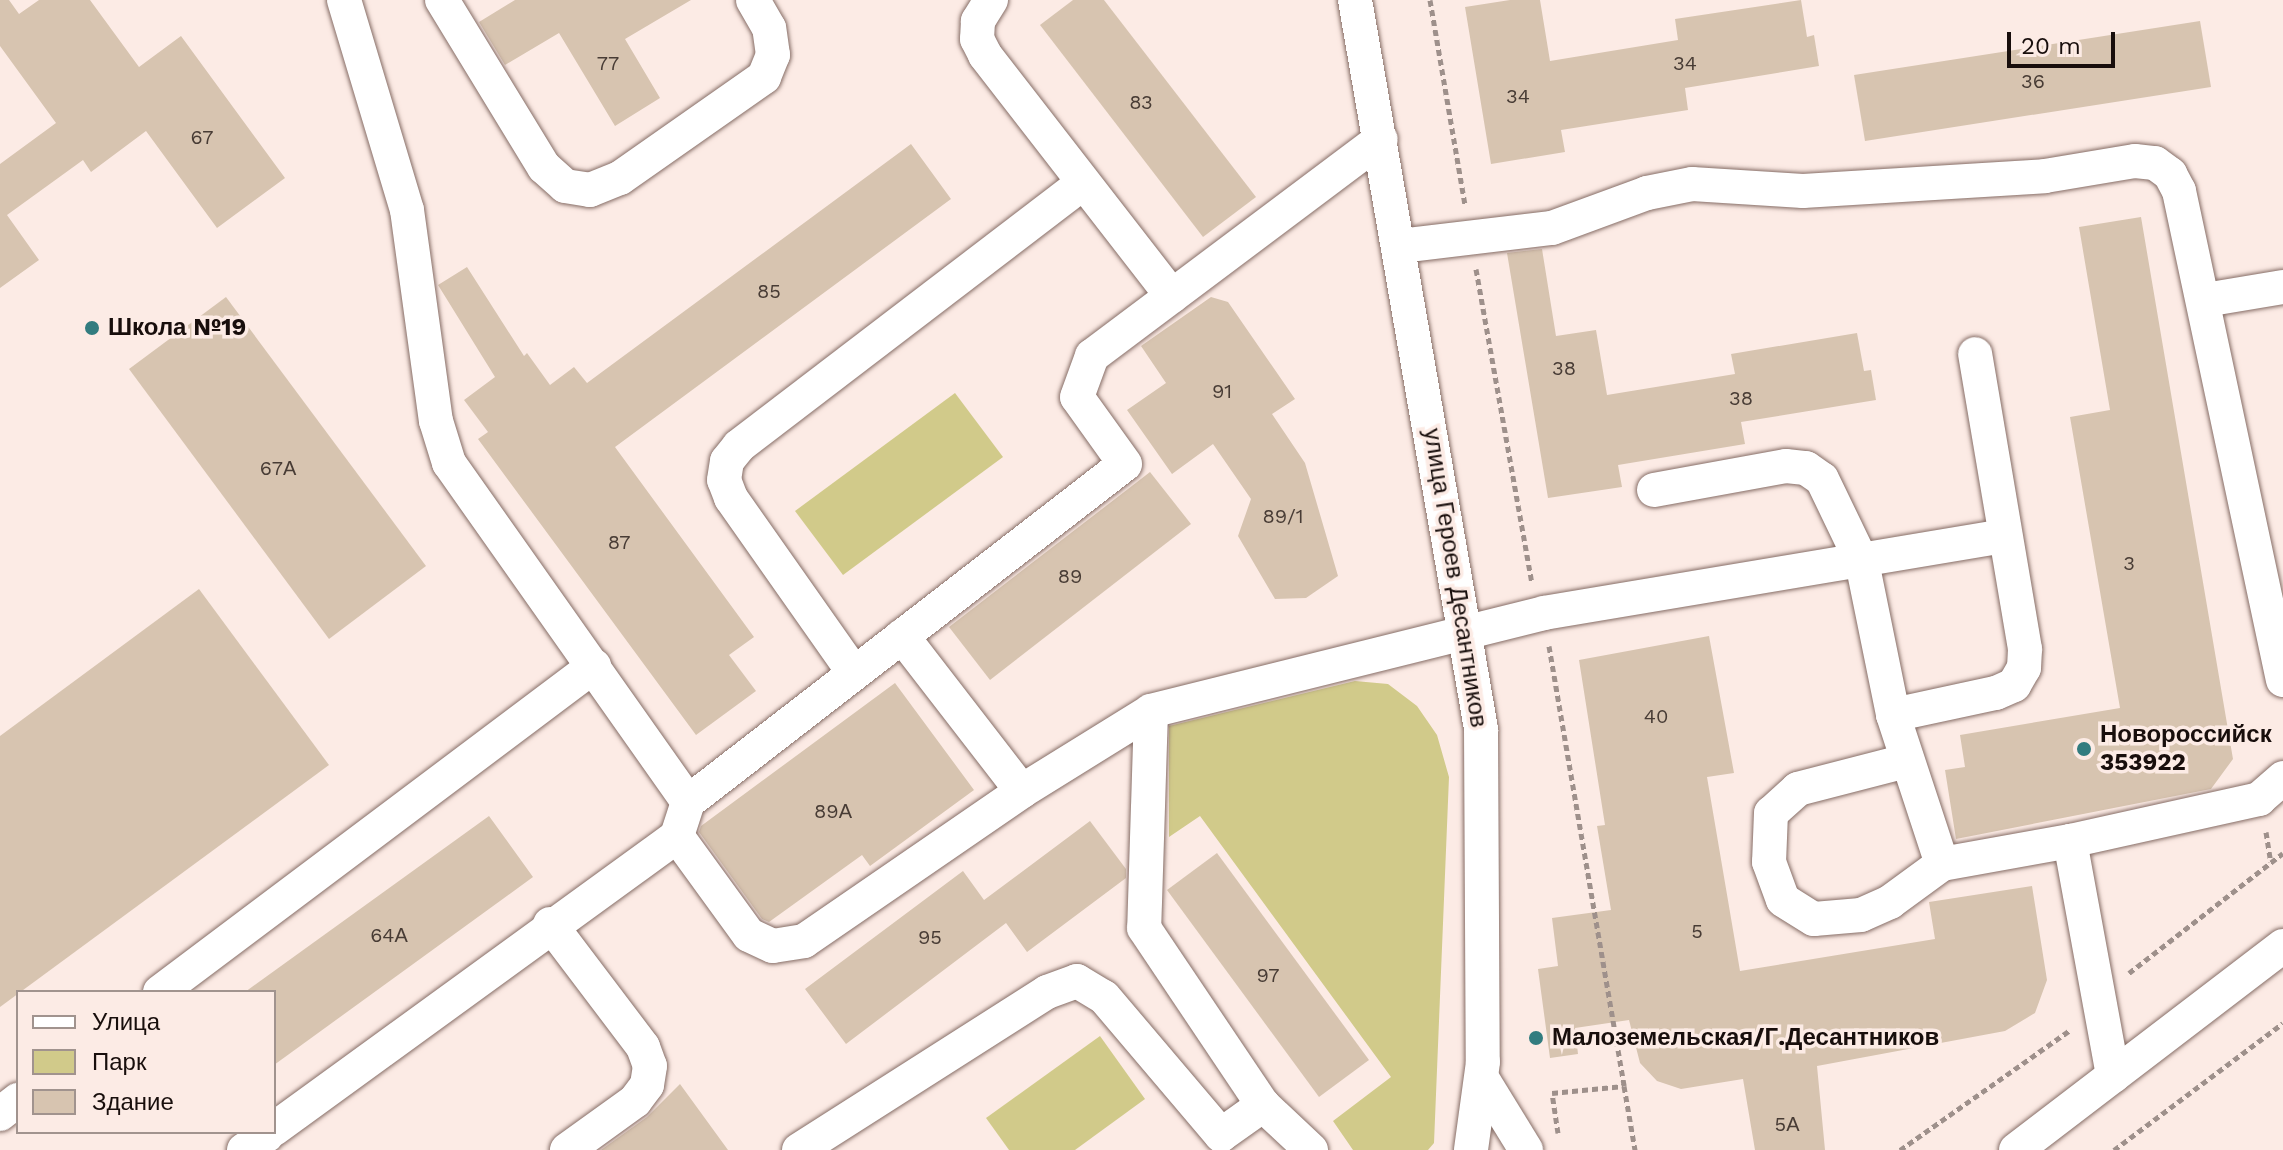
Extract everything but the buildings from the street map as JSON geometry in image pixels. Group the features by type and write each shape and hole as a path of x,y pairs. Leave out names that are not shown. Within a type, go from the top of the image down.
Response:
{"street":[{"path":"344,0 407,210 441,442 461,482 688,802"},
{"path":"442,0 544,167 565,186 590,190 620,178 764,77 773,55 769,28 753,0"},
{"path":"991,0 978,21 977,39 985,55 1172,296"},
{"name":"улица Героев Десантников","path":"1355,0 1400,246 1481,729 1483,1080 1471,1150"},
{"path":"276,1131 550,924 677,836 688,802 1125,464 1077,397 1092,356 1381,139"},
{"path":"1400,246 1552,228 1647,193 1692,184 1803,191 2045,176 2145,162 2170,174 2179,191 2205,300 2283,680"},
{"path":"854,673 731,498 724,480 727,461 739,446 1083,183"},
{"path":"2205,300 2283,287"},
{"path":"1893,715 1996,693 2019,676 2025,649 1975,354"},
{"path":"1654,490 1786,466 1806,468 1822,479 1862,562 1893,715 1942,864"},
{"path":"677,836 749,935 773,946 804,941 1022,791 1151,711 1466,629 1544,613 2004,536"},
{"path":"902,636 1022,791"},
{"path":"163,990 594,666"},
{"path":"1151,711 1144,928 1263,1105 1311,1150"},
{"path":"1906,761 1798,789 1771,813 1769,862 1783,900 1814,919 1871,911 1942,864 2070,841 2259,799 2283,778"},
{"path":"2070,841 2113,1076"},
{"path":"550,924 643,1047 650,1066 647,1085 635,1101 567,1150"},
{"path":"2016,1150 2283,946"},
{"path":"799,1150 1047,992 1077,981 1104,997 1212,1142 1263,1105"},
{"path":"1483,1080 1526,1150"},
{"path":"0,1114 16,1102"}],"path":[{"path":"1430,0 1526,566 1544,613 1635,1150"},
{"path":"2114,1150 2283,1023"},
{"path":"1561,1150 1552,1093 1624,1086"}],"green space":[{"path":"955,393 1003,457 843,575 795,511"},
{"path":"1355,681 1388,684 1417,706 1437,735 1449,777 1434,1143 1428,1150 1353,1150 1333,1121 1391,1077 1200,816 1169,837 1169,726"},
{"path":"1100,1036 1145,1099 1075,1150 1009,1150 986,1118"}],"place":[{"name":"Школа №19","path":"92,328"},
{"name":"Новороссийск 353922","path":"2084,749"},
{"name":"Малоземельская/Г.Десантников","path":"1536,1038"}]}
